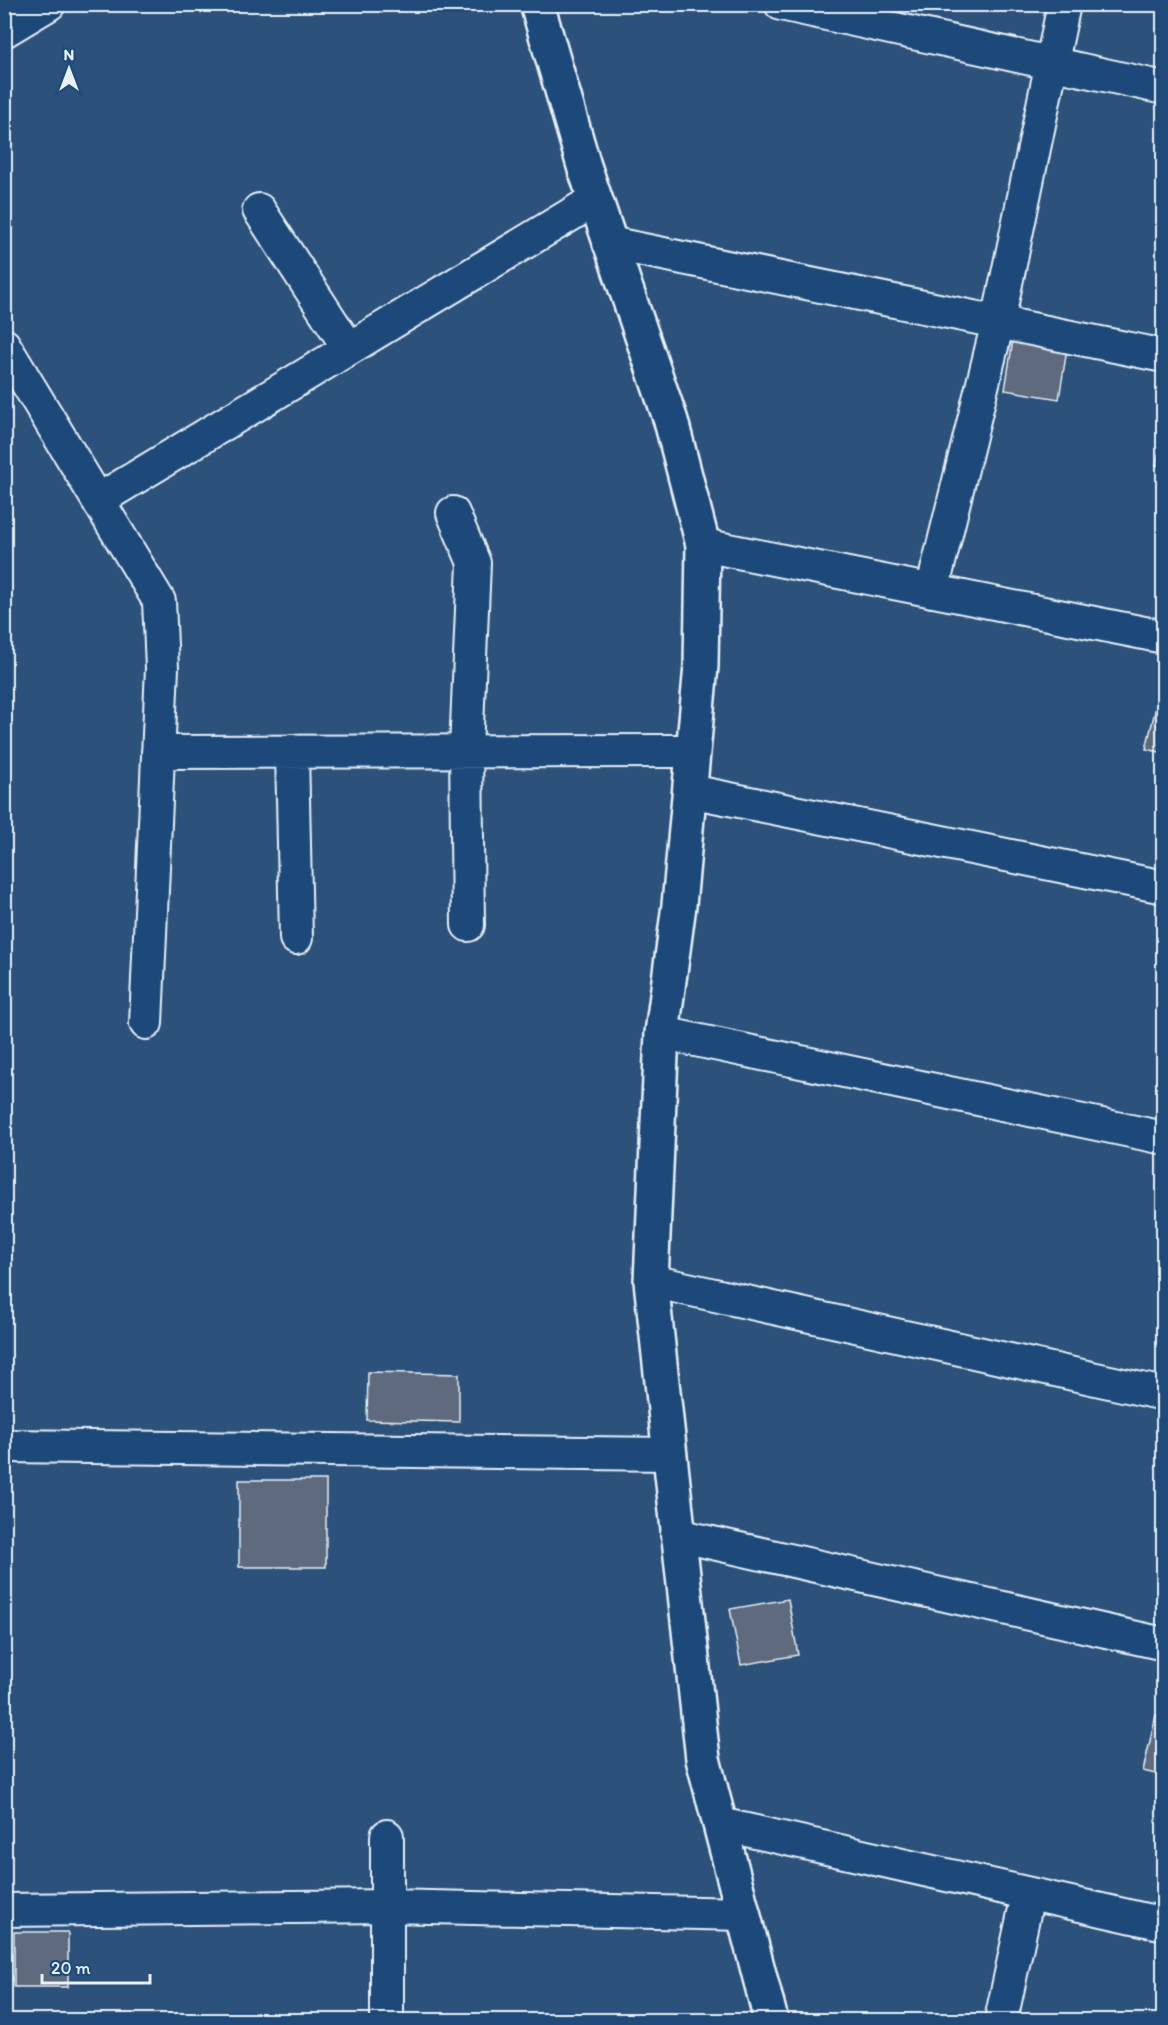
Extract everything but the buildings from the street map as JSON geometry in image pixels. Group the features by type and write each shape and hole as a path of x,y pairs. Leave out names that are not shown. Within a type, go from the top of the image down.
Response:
{"street":[{"path":"4,31 49,4"},
{"path":"537,4 595,200 672,422 703,545 701,666 679,905 662,1033 651,1281 703,1759 771,2020"},
{"path":"782,4 1164,88"},
{"path":"932,591 998,322 1064,4"},
{"path":"100,499 348,347 595,200"},
{"path":"259,210 348,347"},
{"path":"609,243 1164,356"},
{"path":"4,345 100,499 159,600 162,668 146,1023"},
{"path":"453,513 474,563 466,750 468,925"},
{"path":"703,545 1164,637"},
{"path":"292,751 296,938"},
{"path":"158,752 693,751"},
{"path":"690,791 1164,887"},
{"path":"662,1033 1164,1138"},
{"path":"651,1281 1164,1394"},
{"path":"4,1446 669,1454"},
{"path":"677,1535 1164,1644"},
{"path":"720,1824 1164,1924"},
{"path":"387,1836 387,2020"},
{"path":"1001,2020 1028,1895"},
{"path":"4,1910 387,1906 744,1914"}]}
